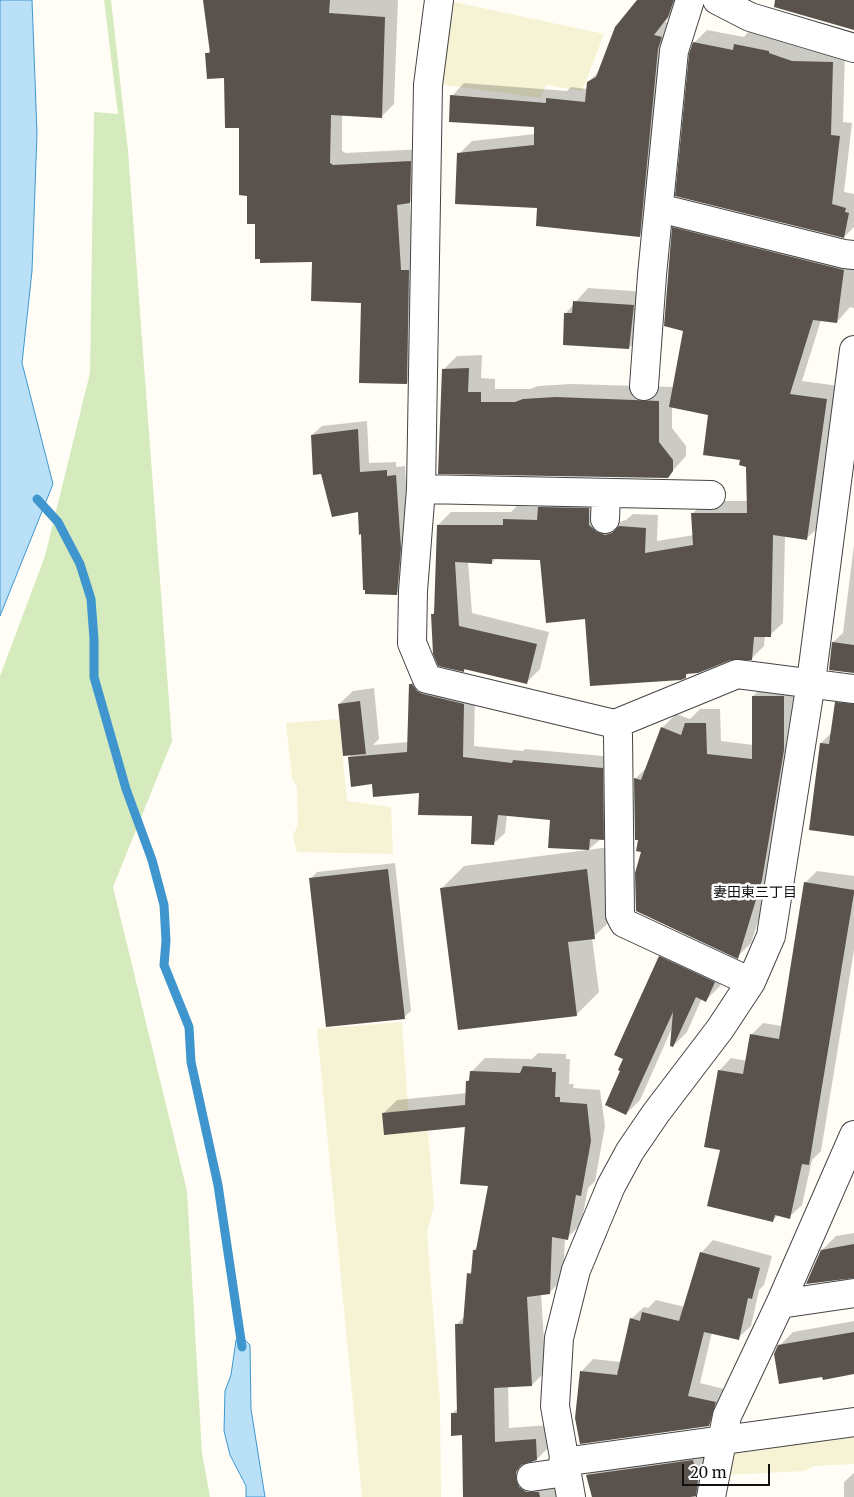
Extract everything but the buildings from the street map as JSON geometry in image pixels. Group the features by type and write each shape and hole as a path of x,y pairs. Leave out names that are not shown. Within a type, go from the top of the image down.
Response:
{"street":[{"path":"439,0 428,85 421,489 413,591 412,643 427,679 615,724 736,674 811,682 854,689"},
{"path":"644,386 674,51 690,0"},
{"path":"717,0 750,17 854,48"},
{"path":"659,208 854,255"},
{"path":"567,1477 555,1406 559,1338 576,1270 611,1186 630,1151 656,1113 720,1029 751,982 771,936 811,682 854,350"},
{"path":"421,489 605,506 711,495"},
{"path":"615,724 618,735 620,915 624,923 751,982"},
{"path":"711,1497 727,1416 780,1304 854,1135"},
{"path":"780,1304 854,1293"},
{"path":"531,1477 567,1477 721,1439 854,1422"}],"shaded area":[{"path":"445,0 604,34 582,91 546,85 541,98 437,84"},
{"path":"339,719 347,801 391,807 393,854 297,852 293,836 298,824 297,787 292,779 286,723"},
{"path":"402,1022 409,1118 427,1119 434,1206 427,1232 440,1402 441,1497 362,1497 317,1029"},
{"path":"854,1430 854,1464 814,1466 805,1471 725,1475 732,1445"}],"green space":[{"path":"104,0 111,0 128,151 172,741 113,887 187,1191 202,1453 210,1497 0,1497 0,676 45,556 90,373 94,112 118,114"}],"water":[{"path":"0,0 32,0 37,133 32,271 22,363 53,484 0,616"},
{"path":"242,1337 250,1345 251,1409 265,1497 246,1497 246,1486 230,1455 224,1431 225,1391 231,1375 236,1340"}],"waterway":[{"path":"37,499 58,522 80,564 91,599 94,677 126,789 152,860 164,905 166,941 164,965 189,1027 191,1062 218,1185 242,1347"}],"district":[{"name":"妻田東三丁目","path":"755,893"}]}
